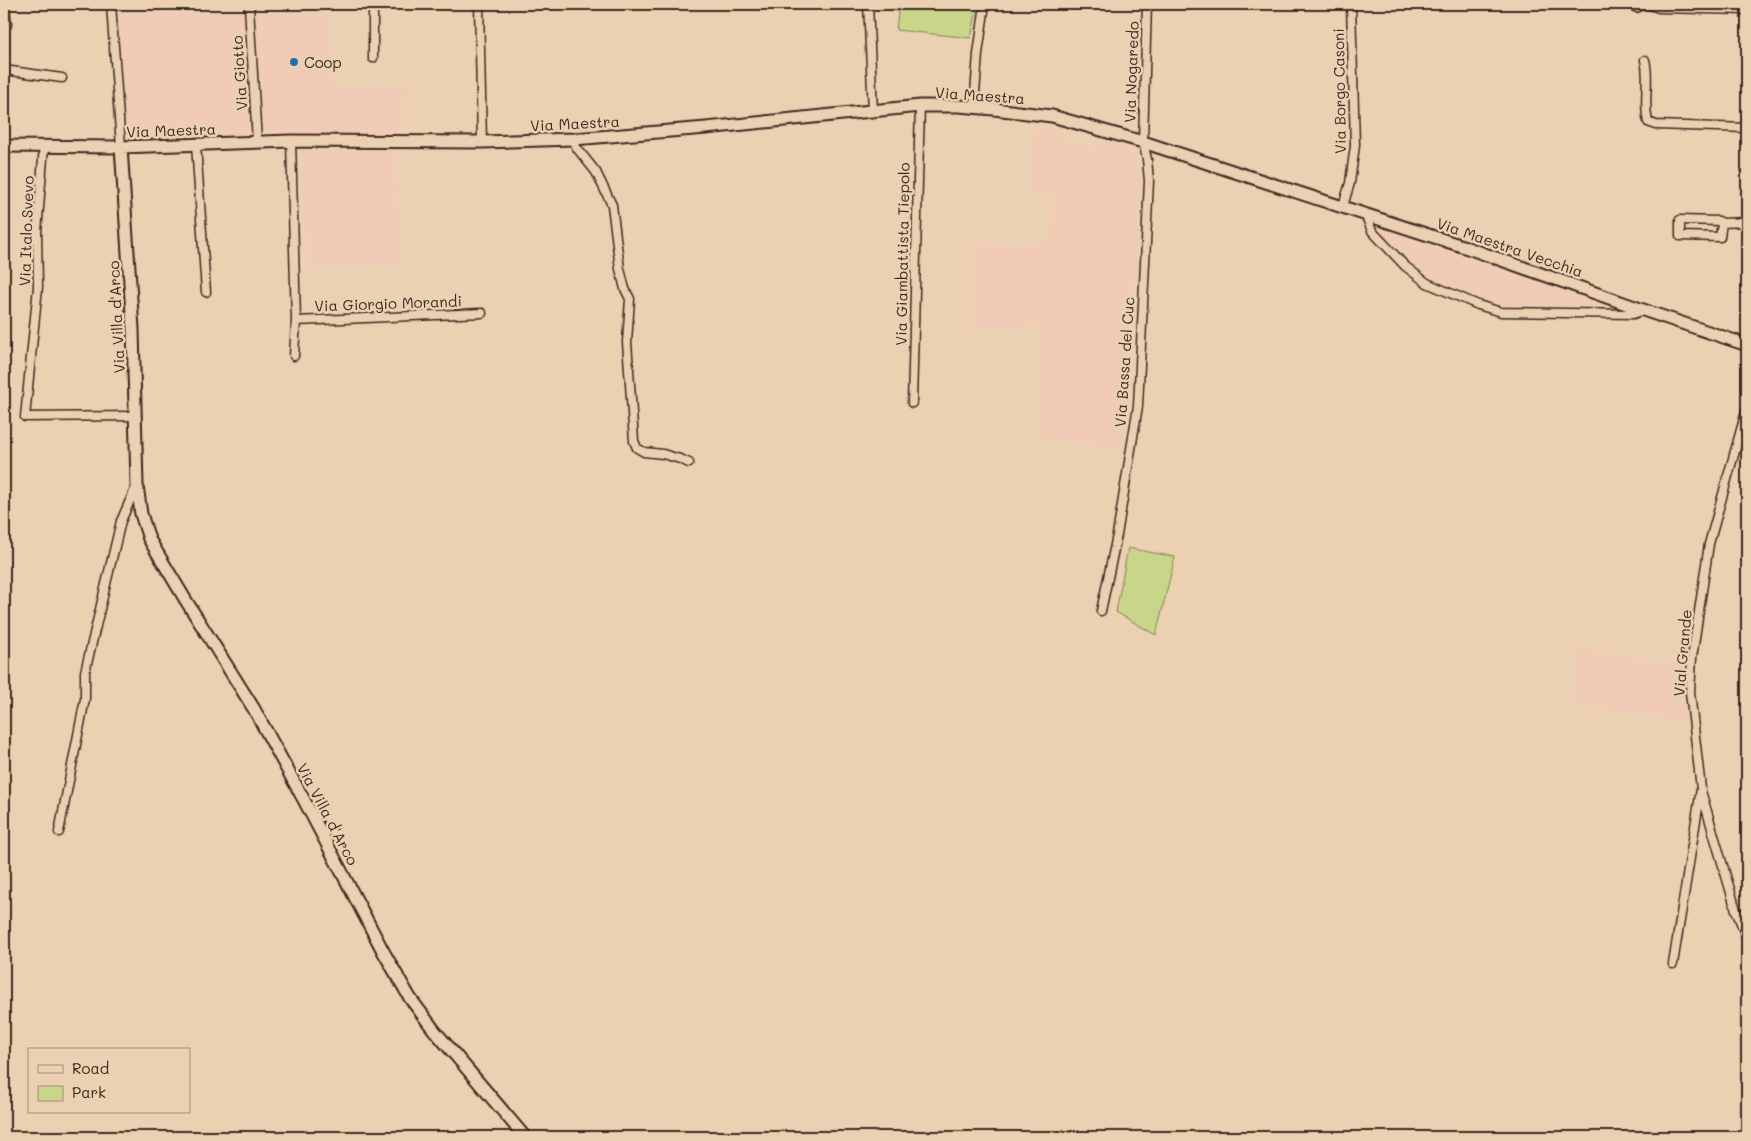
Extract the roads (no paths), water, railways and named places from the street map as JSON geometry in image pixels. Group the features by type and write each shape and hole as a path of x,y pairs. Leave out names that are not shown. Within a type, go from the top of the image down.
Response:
{"main road":[{"name":"Via Maestra","path":"4,146 121,148 291,140 482,142 574,139 675,131 920,106 974,107 1052,116 1143,142"},
{"name":"Via Maestra Vecchia","path":"1143,142 1343,206 1747,345"},
{"name":"Via Villa d'Arco","path":"121,148 132,329 137,485 141,514 149,539 254,709 410,998 434,1030 525,1137"}],"street":[{"path":"7,4 5,8 7,25"},
{"path":"111,4 121,148"},
{"name":"Via Giotto","path":"252,4 248,7 257,142"},
{"path":"373,4 373,58"},
{"path":"479,4 482,142"},
{"path":"868,4 873,111"},
{"path":"974,107 978,54 985,4"},
{"name":"Via Nogaredo","path":"1143,142 1146,4"},
{"name":"Via Borgo Casoni","path":"1343,206 1350,183 1355,145 1351,4"},
{"path":"1629,4 1637,8 1646,4 1747,10"},
{"path":"1645,60 1647,71 1646,112 1648,122 1656,125 1747,128"},
{"path":"4,70 62,78"},
{"name":"Via Giambattista Tiepolo","path":"912,403 920,106"},
{"path":"574,139 576,147 596,172 612,205 620,269 624,289 630,299 627,342 634,441 637,448 644,452 680,459 689,464"},
{"name":"Via Giorgio Morandi","path":"291,140 296,321 294,356"},
{"name":"Via Bassa del Cuc","path":"1101,611 1117,534 1138,406 1149,181 1143,142"},
{"path":"196,144 206,292"},
{"name":"Via Italo Svevo","path":"44,146 37,232 38,286 24,417 135,416"},
{"name":"Via Maestra Vecchia","path":"1365,214 1372,231 1404,266 1427,283 1478,305 1502,312 1633,314 1644,310"},
{"path":"1722,223 1720,237 1680,236 1680,220 1720,220 1722,223 1747,222"},
{"name":"Via Giorgio Morandi","path":"296,321 482,313"},
{"name":"Vial Grande","path":"1673,964 1701,789 1690,692 1692,658 1710,544 1747,408"},
{"name":"Via Villa d'Arco","path":"59,832 85,699 85,672 121,522 137,485"},
{"path":"1701,789 1736,910 1747,939"}],"place":[{"name":"Coop","path":"294,62"}]}
